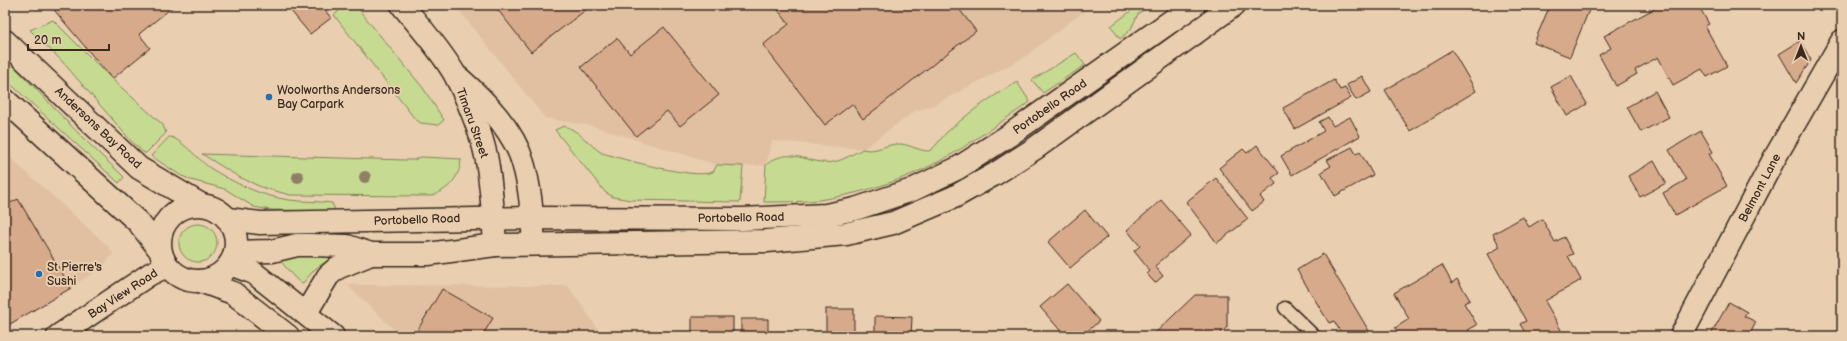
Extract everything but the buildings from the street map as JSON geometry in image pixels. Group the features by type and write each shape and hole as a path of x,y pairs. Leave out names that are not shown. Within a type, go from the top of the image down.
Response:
{"main road":[{"name":"Timaru Street","path":"402,5 454,73 482,98 516,146 523,162 532,218 534,244"},
{"name":"Portobello Road","path":"228,219 267,223 493,218 742,219 826,215 855,209 912,190 958,168 1008,136 1194,5"},
{"name":"Portobello Road","path":"232,258 272,251 282,247 311,245 347,246 371,254 428,254 495,245 767,241 846,234 893,223 954,197 995,174 1034,149 1122,84 1234,5"},
{"name":"Andersons Bay Road","path":"5,41 139,168 200,204"},
{"name":"Belmont Lane","path":"1681,336 1774,159 1842,41"},
{"name":"Timaru Street","path":"454,73 474,120 485,154 495,245"},
{"path":"5,100 140,223 163,258 182,278 200,281 233,294 288,336"},
{"path":"163,258 161,230 165,221 180,208 190,205 200,204 216,209 228,219 236,235 232,258 217,276 200,281"},
{"name":"Portobello Road","path":"306,313 328,276 337,268 371,254"},
{"name":"Bay View Road","path":"58,336 150,274 163,258"},
{"path":"232,258 254,273 334,336"}],"lane":[{"path":"1285,308 1314,336"}],"shaded area":[{"path":"455,5 1092,5 1023,58 934,105 915,111 863,149 772,141 766,165 743,166 717,165 593,126 545,118"},
{"path":"5,153 109,247 113,254 102,268 5,326"},
{"path":"347,285 568,286 603,336 401,336"}],"green space":[{"path":"335,5 355,5 423,88 444,120 438,125 421,123 415,119 334,15 339,11"},
{"path":"1139,5 1150,5 1138,14 1131,29 1120,39 1111,26"},
{"path":"53,20 113,80 163,125 166,133 146,153 144,153 132,142 61,60 30,30"},
{"path":"1076,53 1085,65 1043,93 1032,80"},
{"path":"5,57 82,137 124,177 119,183 5,79"},
{"path":"1017,82 1030,102 964,147 939,162 889,183 837,197 805,201 764,202 766,165 775,159 783,156 791,156 816,161 834,162 863,149 872,150 896,144 929,151 946,133 971,112"},
{"path":"564,126 579,134 602,153 659,168 704,174 713,172 717,165 743,166 740,202 631,200 613,197 605,192 555,130"},
{"path":"169,137 184,145 210,168 248,188 289,200 332,203 335,210 270,210 254,207 225,189 191,180 180,175 151,156"},
{"path":"202,154 406,160 414,160 421,157 461,159 458,172 452,182 443,190 431,196 290,195 261,187 239,177"},
{"path":"194,224 202,224 212,229 216,236 216,250 212,257 202,262 194,262 184,257 182,254 179,247 179,239 184,229 187,227"},
{"path":"300,253 331,256 331,258 315,269 302,284 279,259"}],"place":[{"name":"Woolworths Andersons Bay Carpark","path":"269,97"},
{"name":"St Pierre's Sushi","path":"39,274"}]}
